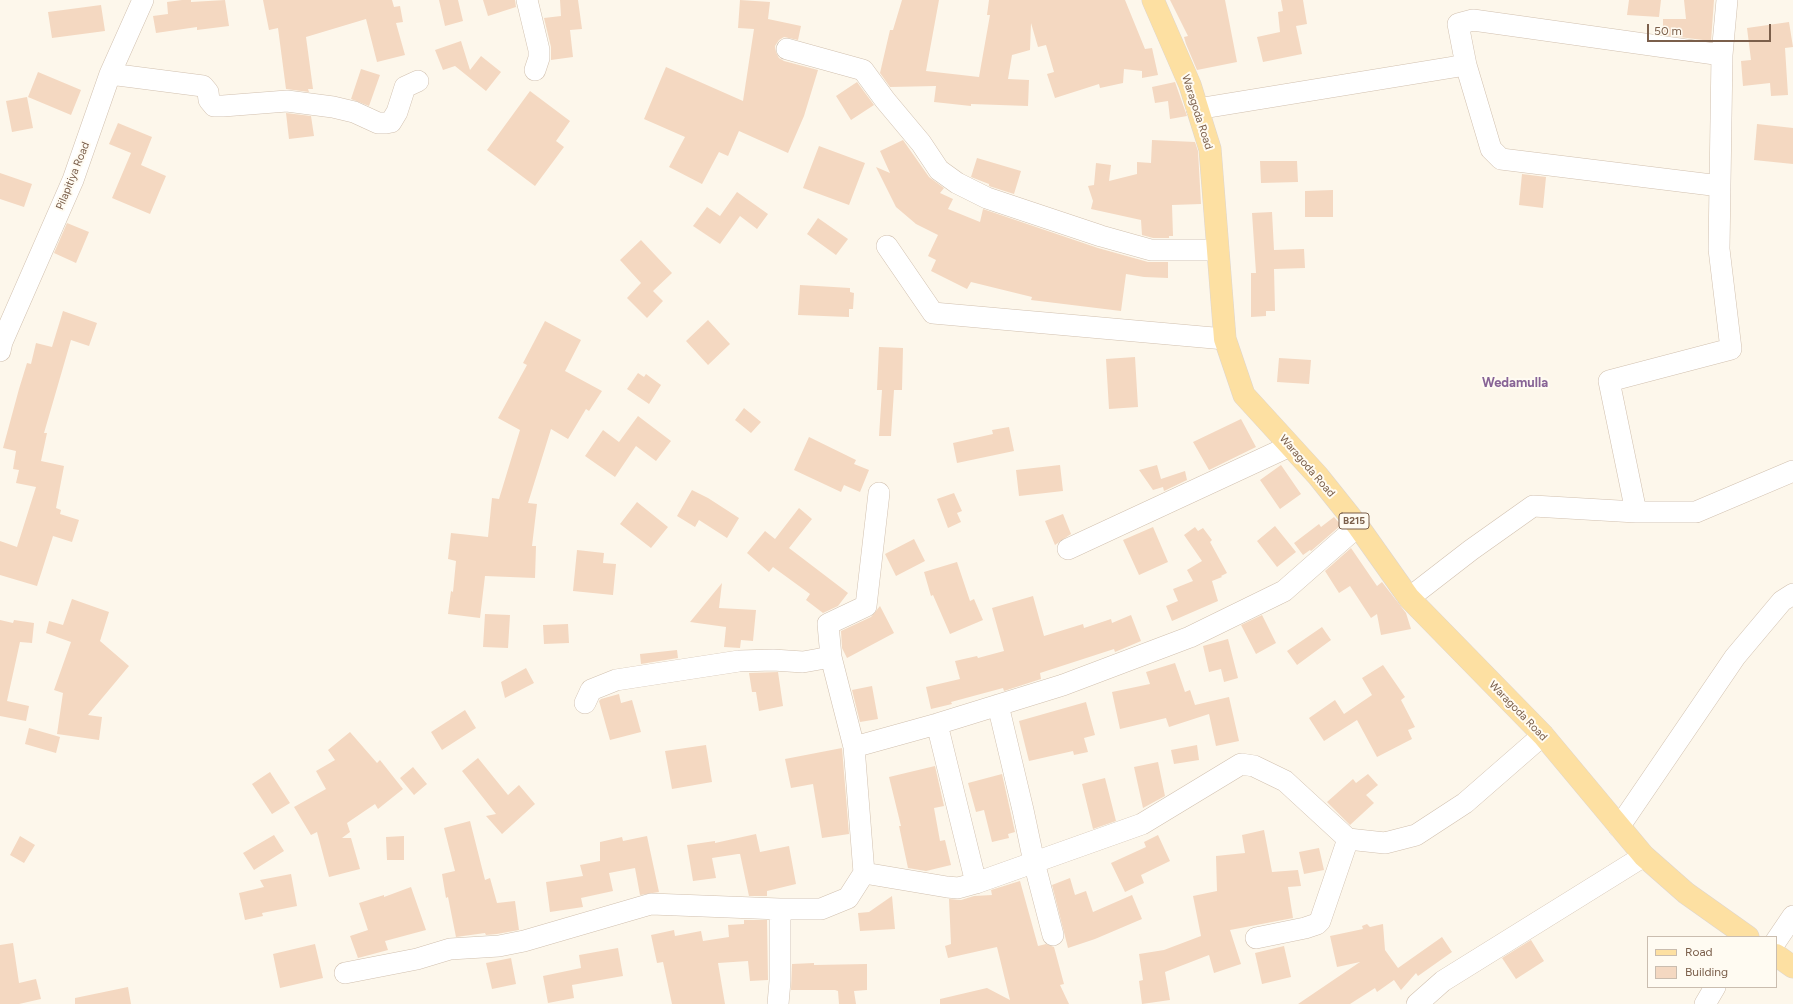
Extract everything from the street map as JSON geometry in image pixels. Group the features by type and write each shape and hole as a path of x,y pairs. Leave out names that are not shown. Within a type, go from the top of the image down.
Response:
{"main road":[{"name":"Waragoda Road","path":"1153,0 1190,85 1210,149 1225,339 1244,395 1318,476 1358,526 1409,598 1543,735 1644,856 1686,893 1746,936"},
{"path":"1777,956 1793,966"}],"street":[{"name":"Pilapitiya Road","path":"0,351 2,342 73,180 110,74 143,0"},
{"path":"527,0 539,50 539,58 535,70"},
{"path":"1636,512 1609,381 1731,349 1719,249 1722,55 1727,0"},
{"path":"1720,186 1501,159 1491,149 1466,65 1458,24 1473,20 1722,55"},
{"path":"787,49 863,70 921,143 939,170 957,183 987,198 1101,236 1152,250 1218,250"},
{"path":"1197,109 1466,65"},
{"path":"110,74 203,86 208,92 209,100 214,106 293,102 333,107 354,112 378,123 391,122 397,112 405,87 418,81"},
{"path":"887,246 933,313 1225,339"},
{"path":"1068,549 1290,446"},
{"path":"1409,598 1470,550 1533,506 1636,512 1696,512 1793,471"},
{"path":"345,973 417,959 450,949 499,946 524,941 651,904 780,909 821,909 848,898 864,873 854,747 831,657 828,624 866,606 879,493"},
{"path":"854,747 937,724 1063,685 1190,637 1284,591 1358,526"},
{"path":"1619,827 1735,657 1782,601 1793,594"},
{"path":"585,703 591,690 616,680 739,662 773,660 803,662 831,657"},
{"path":"998,705 1024,810 1034,862 1053,935"},
{"path":"937,724 976,883"},
{"path":"864,873 958,888 976,883 1142,824 1241,764 1254,766 1285,781 1348,839 1385,843 1416,835 1465,803 1543,735"},
{"path":"1256,938 1305,928 1317,924 1320,921 1348,839"},
{"path":"1417,1004 1443,981 1644,856"},
{"path":"778,1004 780,981 780,909"},
{"path":"1777,940 1793,916"},
{"path":"1705,1004 1714,988"}],"building":[{"path":"191,0 191,2 225,0 229,26 197,30 197,27 156,33 153,16 168,14 167,2"},
{"path":"263,0 392,0 394,7 400,6 403,22 396,23 405,55 377,62 366,19 306,37 313,89 308,89 309,92 286,89 278,28 269,30"},
{"path":"439,0 458,0 463,21 445,26"},
{"path":"483,0 515,0 516,7 488,16"},
{"path":"560,0 578,0 582,29 570,30 573,57 551,60 551,47 544,18 561,16"},
{"path":"740,0 770,2 768,19 801,26 798,40 784,37 779,40 775,46 776,52 779,58 784,61 818,70 804,116 788,153 739,131 728,156 719,152 702,184 669,167 685,137 644,119 666,67 743,101 754,29 738,28"},
{"path":"902,0 939,0 926,71 979,77 990,15 987,15 989,0 1125,0 1145,49 1152,48 1158,75 1142,78 1142,71 1124,69 1123,83 1100,88 1099,84 1055,98 1047,74 1054,72 1046,45 1038,47 1031,23 1030,50 1012,55 1008,79 1029,80 1028,106 971,104 971,106 934,102 936,86 890,87 880,73 890,30 893,30"},
{"path":"1170,0 1225,0 1237,62 1197,70 1184,37 1188,36"},
{"path":"1281,0 1303,0 1307,24 1296,26 1302,54 1263,62 1257,37 1280,32 1278,12 1283,11"},
{"path":"1629,0 1661,0 1659,17 1627,15"},
{"path":"1684,0 1714,0 1711,41 1663,35 1663,19 1686,19"},
{"path":"101,5 105,31 52,38 48,12"},
{"path":"1789,22 1793,47 1785,48 1788,95 1771,96 1770,83 1743,86 1741,61 1751,60 1747,28"},
{"path":"461,41 470,70 481,56 501,72 486,91 455,66 443,70 435,50"},
{"path":"361,69 380,75 369,106 351,99"},
{"path":"38,72 81,90 71,115 28,97"},
{"path":"857,82 874,105 851,120 836,96"},
{"path":"1175,82 1187,116 1170,119 1168,101 1155,103 1152,87"},
{"path":"530,91 570,121 556,141 564,147 535,186 487,150"},
{"path":"27,97 33,128 12,132 6,101"},
{"path":"286,113 311,116 314,136 289,139"},
{"path":"118,123 152,137 141,165 166,176 150,214 112,198 131,153 109,144"},
{"path":"1757,124 1793,128 1793,164 1754,160"},
{"path":"903,140 929,177 944,188 940,193 953,199 948,209 980,222 983,209 1098,248 1148,262 1168,262 1168,278 1144,277 1126,274 1121,311 1031,300 1032,297 971,282 967,289 931,271 936,260 928,256 938,235 916,224 896,207 876,167 890,173 880,151"},
{"path":"1152,140 1195,142 1198,151 1201,204 1172,205 1173,236 1169,236 1169,238 1153,238 1142,235 1141,220 1091,209 1093,201 1088,186 1094,185 1096,163 1111,165 1109,181 1137,174 1137,162 1151,163"},
{"path":"819,146 865,163 849,205 803,188"},
{"path":"977,158 1021,171 1014,194 989,186 989,184 971,177"},
{"path":"1260,161 1297,161 1298,182 1261,183"},
{"path":"0,173 32,184 24,207 0,199"},
{"path":"1522,174 1546,177 1543,208 1519,205"},
{"path":"1333,190 1333,217 1305,217 1305,191"},
{"path":"737,192 768,214 757,229 740,216 720,244 693,226 707,207 720,216"},
{"path":"1272,212 1274,250 1304,249 1305,268 1274,269 1275,311 1266,311 1266,316 1251,317 1251,273 1256,273 1252,213"},
{"path":"818,218 848,239 836,255 807,234"},
{"path":"67,223 89,232 76,263 54,253"},
{"path":"641,240 672,273 653,291 663,301 647,318 627,298 641,283 620,260"},
{"path":"800,285 850,288 850,292 854,293 853,309 849,309 849,317 798,315"},
{"path":"63,311 97,323 89,346 71,340 44,433 47,433 41,461 64,466 56,508 61,510 60,514 79,520 72,542 53,536 37,586 0,575 0,541 17,547 36,487 16,483 19,470 13,469 16,451 3,448 27,363 31,364 36,343 52,347"},
{"path":"708,320 730,344 708,365 686,341"},
{"path":"545,321 581,340 565,371 602,391 589,411 586,409 568,439 551,429 528,503 537,504 532,546 536,546 535,578 485,576 480,618 448,614 451,591 453,592 456,561 448,559 451,533 488,537 492,498 499,499 520,430 498,418 527,365 523,363"},
{"path":"879,347 903,348 902,390 894,390 891,436 879,436 882,390 877,390"},
{"path":"1135,357 1138,407 1109,409 1106,359"},
{"path":"1279,358 1311,360 1309,384 1277,382"},
{"path":"638,373 644,377 646,374 661,385 649,404 627,389"},
{"path":"744,408 761,422 751,433 735,420"},
{"path":"638,416 671,441 656,461 636,446 615,477 585,456 603,430 619,442"},
{"path":"1241,419 1256,447 1209,470 1193,442"},
{"path":"1009,427 1014,451 957,463 953,443 993,434 992,430"},
{"path":"809,437 856,460 854,464 869,470 860,492 844,485 841,492 794,470"},
{"path":"1060,465 1063,491 1019,496 1016,470"},
{"path":"1157,465 1161,479 1185,471 1187,480 1164,491 1163,487 1153,490 1139,470"},
{"path":"1281,465 1301,494 1280,509 1260,480"},
{"path":"692,490 708,498 739,518 727,538 699,520 695,527 677,516"},
{"path":"954,493 962,511 957,513 961,522 948,528 937,499"},
{"path":"637,502 668,527 651,548 620,524"},
{"path":"799,508 812,519 789,548 848,593 838,606 823,613 806,600 810,594 773,567 769,572 747,553 765,531 775,539"},
{"path":"1063,514 1071,534 1055,545 1045,521"},
{"path":"1334,517 1341,525 1311,551 1310,550 1303,555 1294,543 1319,524 1321,527"},
{"path":"1275,526 1296,552 1277,567 1257,541"},
{"path":"1153,527 1168,562 1139,575 1123,540"},
{"path":"1195,527 1198,531 1203,528 1212,540 1210,542 1227,573 1212,581 1218,601 1172,621 1166,606 1178,601 1173,589 1193,581 1187,570 1202,561 1184,535"},
{"path":"914,539 925,561 896,576 885,554"},
{"path":"1351,548 1377,586 1382,582 1406,613 1411,629 1381,635 1377,614 1371,618 1350,586 1339,593 1325,571"},
{"path":"577,550 604,553 603,563 616,564 613,595 573,591"},
{"path":"957,562 970,601 974,599 983,620 950,634 933,595 931,596 924,572"},
{"path":"722,583 719,608 756,610 753,641 741,640 740,648 724,647 726,627 690,622"},
{"path":"1033,596 1044,636 1083,624 1084,628 1111,619 1112,623 1131,615 1141,641 1115,652 1114,649 1040,673 1041,679 1004,691 1003,688 931,709 926,687 960,679 955,661 977,656 978,658 1004,651 992,608"},
{"path":"72,599 109,612 100,641 129,666 88,715 102,717 99,740 57,734 63,693 54,690 71,642 46,633 49,621 63,625"},
{"path":"880,606 894,633 847,658 842,648 841,631 871,617"},
{"path":"485,614 510,615 508,648 483,647"},
{"path":"1262,615 1276,643 1256,654 1241,625"},
{"path":"0,620 13,623 14,620 34,623 32,643 20,642 7,701 29,706 26,721 0,716"},
{"path":"568,624 569,643 544,644 543,625"},
{"path":"1322,627 1331,640 1297,665 1287,651"},
{"path":"1228,639 1238,678 1224,682 1221,669 1209,672 1203,646"},
{"path":"677,650 678,658 641,664 640,654"},
{"path":"1175,663 1185,692 1190,690 1195,705 1229,697 1239,741 1216,746 1209,714 1169,727 1166,718 1120,729 1112,692 1150,684 1146,672"},
{"path":"1383,665 1405,697 1401,700 1415,727 1408,730 1412,739 1377,757 1357,720 1324,741 1309,718 1335,700 1344,714 1372,695 1362,678"},
{"path":"526,668 534,683 505,698 501,682"},
{"path":"778,672 783,706 759,711 756,692 752,692 749,673"},
{"path":"872,686 878,719 860,722 852,690"},
{"path":"619,694 621,703 632,700 641,732 610,740 599,701 601,699"},
{"path":"1086,702 1095,735 1084,738 1088,752 1074,755 1073,751 1029,761 1019,721"},
{"path":"465,710 476,728 442,750 431,732"},
{"path":"29,728 60,737 56,753 25,744"},
{"path":"350,732 377,763 380,760 403,789 378,809 375,804 347,823 350,832 342,838 351,838 360,869 329,877 317,832 311,835 294,807 326,789 316,771 335,760 328,750"},
{"path":"706,745 712,782 672,789 665,751"},
{"path":"1197,745 1199,760 1174,764 1171,750"},
{"path":"842,748 849,834 822,838 813,784 791,788 785,759"},
{"path":"478,758 508,795 519,785 535,804 502,834 486,816 496,814 462,771"},
{"path":"1158,762 1165,796 1143,808 1134,767"},
{"path":"935,766 944,806 934,808 940,841 945,840 951,865 926,871 908,868 899,826 901,826 889,777"},
{"path":"413,767 427,784 414,795 400,778"},
{"path":"270,772 290,803 272,814 252,784"},
{"path":"1002,774 1015,832 1008,834 1009,838 992,842 984,810 976,812 968,783"},
{"path":"1368,774 1378,785 1366,795 1374,803 1350,825 1327,802 1353,779 1356,783"},
{"path":"1105,778 1116,821 1093,829 1082,784"},
{"path":"470,821 485,880 490,878 497,903 515,901 519,930 497,934 486,935 485,933 456,937 448,897 446,898 442,874 455,871 444,828"},
{"path":"1264,830 1272,872 1298,870 1301,886 1288,887 1293,918 1230,930 1241,964 1214,973 1209,955 1165,972 1170,1000 1142,1004 1139,981 1143,980 1139,954 1164,950 1201,936 1193,896 1217,891 1216,856 1245,853 1242,835"},
{"path":"756,834 760,852 789,846 796,884 767,891 767,896 749,896 740,854 712,858 716,878 693,881 687,845 715,841 715,843"},
{"path":"274,835 284,851 254,870 243,853"},
{"path":"1158,835 1170,861 1141,875 1144,883 1125,892 1111,863 1146,847 1144,842"},
{"path":"20,836 35,845 24,863 10,855"},
{"path":"404,836 404,860 387,860 386,837"},
{"path":"647,836 659,892 640,895 635,868 609,873 613,891 581,898 583,907 550,912 546,882 583,876 580,865 600,861 600,842 622,837 623,841"},
{"path":"1319,848 1324,870 1304,874 1299,852"},
{"path":"291,874 297,906 262,913 263,916 245,920 239,893 264,887 260,880"},
{"path":"1070,878 1075,895 1086,891 1093,912 1132,895 1142,919 1095,939 1068,948 1052,885"},
{"path":"1020,881 1038,946 1046,944 1054,947 1064,984 1060,985 1069,1004 940,1004 940,999 987,988 1010,1000 997,947 948,958 945,946 951,944 949,899 961,900 974,896 992,895 991,890"},
{"path":"411,887 426,930 385,941 388,950 358,958 350,936 368,930 359,903 384,895 384,897"},
{"path":"892,896 895,929 860,931 858,913 869,912"},
{"path":"744,920 767,920 768,980 750,981 748,961 718,963 725,1004 672,1004 663,962 657,963 651,935 674,930 675,936 701,931 703,941 729,937 728,925 744,924"},
{"path":"1367,924 1370,927 1383,924 1385,950 1398,968 1442,937 1452,952 1418,976 1416,973 1401,990 1394,980 1377,992 1375,988 1350,1004 1298,1004 1360,962 1337,967 1330,936 1363,929 1362,926"},
{"path":"1531,940 1544,961 1516,979 1502,958"},
{"path":"13,943 19,983 36,979 41,999 19,1004 0,1004 0,945"},
{"path":"315,944 323,978 280,988 273,954"},
{"path":"1284,946 1291,977 1262,984 1255,953"},
{"path":"618,948 623,976 572,985 574,998 548,1003 543,976 581,968 579,955"},
{"path":"511,958 516,984 492,989 486,963"},
{"path":"814,963 814,965 867,964 867,990 854,991 856,1004 839,1004 838,991 835,990 791,990 792,964"},
{"path":"128,987 131,1004 75,1004 75,998"}],"district":[{"name":"Wedamulla","path":"1515,383"}]}
